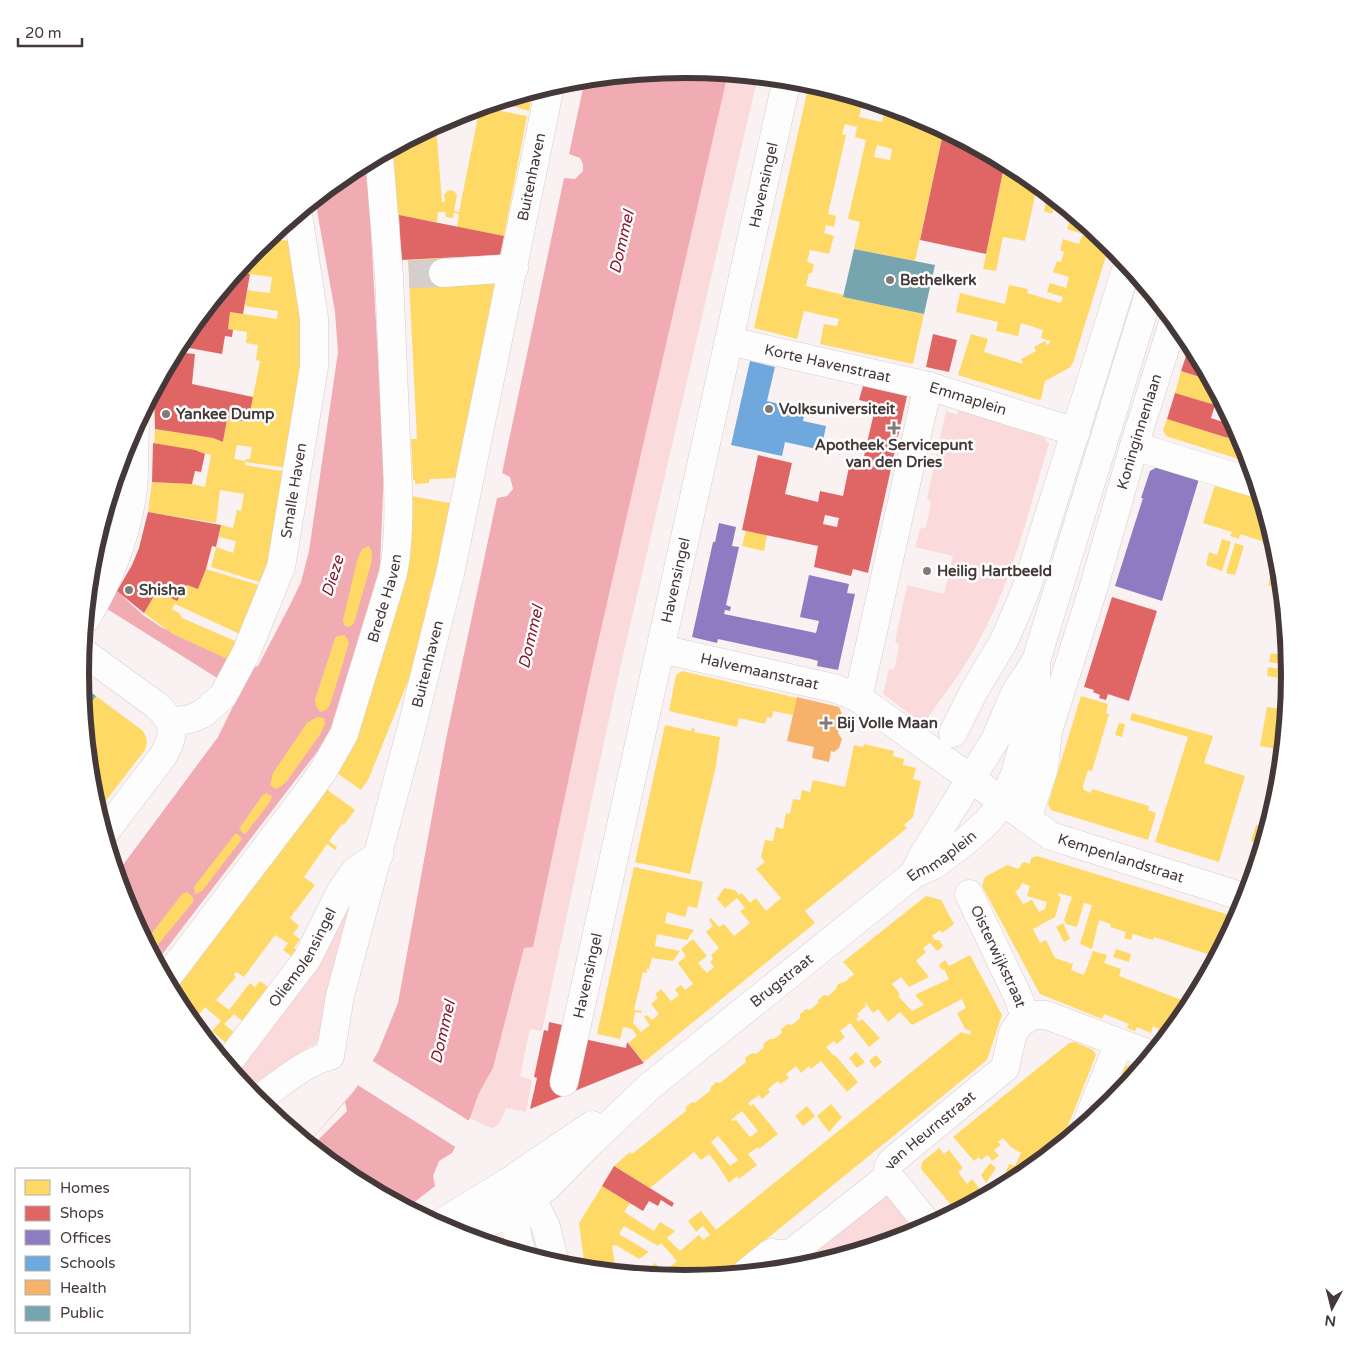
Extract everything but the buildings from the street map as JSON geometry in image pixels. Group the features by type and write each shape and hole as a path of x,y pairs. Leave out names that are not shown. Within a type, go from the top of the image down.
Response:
{"street":[{"name":"Havensingel","path":"564,1082 785,86"},
{"name":"Buitenhaven","path":"263,1095 308,1064 330,1056 340,996 379,855 450,574 548,94"},
{"name":"Brede Haven","path":"170,974 306,795 323,771 344,734 396,559 399,514 398,275 381,161"},
{"name":"Smalle Haven","path":"170,722 190,719 202,714 223,696 246,653 274,587 285,550 314,367 314,318 299,221"},
{"path":"443,273 514,268"},
{"path":"953,733 1016,616 1076,432 1125,271"},
{"name":"Emmaplein","path":"914,874 922,857 995,740 1015,693 1036,661 1148,297"},
{"name":"Koninginnenlaan","path":"1079,524 1118,502 1171,328"},
{"name":"Korte Havenstraat","path":"728,341 928,386"},
{"name":"Emmaplein","path":"858,698 928,386 1076,432"},
{"path":"1134,446 1251,482"},
{"path":"94,603 109,576 125,536 133,488 134,448"},
{"path":"1027,819 1044,768 1048,731 1094,586 1118,502"},
{"name":"Halvemaanstraat","path":"661,649 837,689 858,698"},
{"path":"90,657 164,713 170,722 172,733 170,745 163,756 109,825"},
{"name":"Emmaplein","path":"914,874 934,865 967,840 987,822 1003,802 1015,774 1036,698 1036,661"},
{"path":"858,698 1003,802"},
{"name":"Kempenlandstraat","path":"1003,802 1051,836 1240,895"},
{"name":"Oliemolensingel","path":"231,1058 307,959 341,891 355,871 379,855"},
{"name":"Brugstraat","path":"472,1231 522,1205 548,1186 591,1142 650,1087 914,874"},
{"name":"Oisterwijkstraat","path":"968,894 1019,999 1025,1018"},
{"path":"1025,1018 1034,1015 1046,1015 1146,1053"},
{"name":"van Heurnstraat","path":"755,1266 771,1253 789,1255 889,1176 888,1168 892,1161 1005,1068 1012,1033 1025,1018"},
{"path":"1092,1110 1119,1043"},
{"name":"Brugstraat","path":"445,1219 516,1176 650,1087"},
{"path":"516,1176 522,1205 520,1247"},
{"path":"889,1176 925,1220"},
{"path":"522,1205 546,1226 553,1255"}],"shaded area":[{"path":"727,79 757,82 619,673 542,1031 530,1029 520,1076 532,1080 526,1112 506,1108 499,1124 493,1128 488,1127 470,1118 479,1093 493,1068 524,948 533,946 592,669"},
{"path":"959,410 1043,436 1049,444 1012,566 993,612 969,658 923,724 883,694 889,669 894,670 899,645 895,641 907,585 944,594 953,556 915,547 920,529 926,527 931,503 927,498 946,411 957,415"},
{"path":"357,877 327,1024 315,1045 309,1047 256,1087 234,1062"},
{"path":"881,1195 888,1195 915,1225 878,1239 800,1259"}],"water":[{"name":"Dommel","path":"647,79 727,79 592,669 533,947 524,948 493,1068 479,1093 470,1118 452,1153 439,1161 433,1176 435,1186 412,1204 355,1170 312,1138 354,1091 378,1052 398,1003 446,739 497,498 507,496 513,489 510,477 502,473 564,178 575,179 583,171 583,164 580,158 569,154 583,87"},
{"name":"Dieze","path":"368,170 384,467 380,567 332,728 317,752 161,956 135,902 121,867 218,737 241,690 214,676 94,601 98,580 117,591 143,615 161,627 251,668 258,666 301,582 309,551 338,352 335,312 316,207"}],"pier":[{"path":"371,1060 471,1122 457,1148 356,1084"},
{"path":"345,1102 347,1111 316,1142 312,1138"}],"tunnel":[{"path":"409,274 443,273"}],"place":[{"name":"Bethelkerk","path":"890,280"},
{"name":"Volksuniversiteit","path":"769,409"},
{"name":"Yankee Dump","path":"166,414"},
{"name":"Apotheek Servicepunt van den Dries","path":"894,428"},
{"name":"Heilig Hartbeeld","path":"927,571"},
{"name":"Shisha","path":"129,590"},
{"name":"Bij Volle Maan","path":"826,723"}]}
